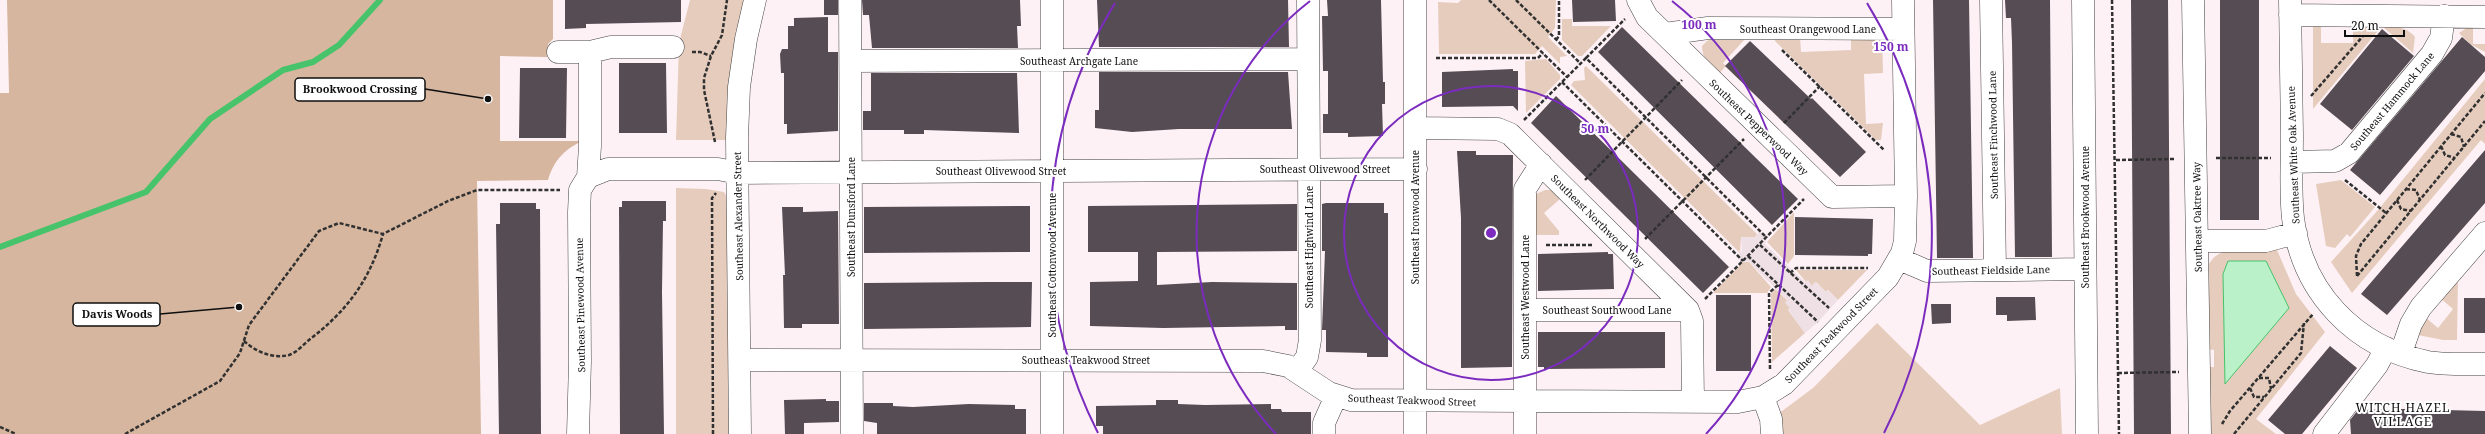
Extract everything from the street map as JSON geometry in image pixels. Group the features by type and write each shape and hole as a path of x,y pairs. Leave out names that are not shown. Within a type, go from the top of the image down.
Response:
{"street":[{"name":"Southeast Alexander Street","path":"740,434 740,360 728,171 746,39 755,0"},
{"name":"Southeast Dunsford Lane","path":"850,0 852,434"},
{"name":"Southeast Cottonwood Avenue","path":"1052,0 1052,434"},
{"name":"Southeast Highwind Lane","path":"1297,371 1307,357 1310,340 1308,0"},
{"name":"Southeast Ironwood Avenue","path":"1415,0 1415,434"},
{"name":"Southeast Teakwood Street","path":"740,360 1264,361 1288,366 1336,396 1351,400 1415,402 1738,402 1763,397 1784,384 1829,325 1893,268 1905,241 1906,154 1903,0"},
{"name":"Southeast Finchwood Lane","path":"1991,0 1995,270"},
{"name":"Southeast Brookwood Avenue","path":"2083,0 2087,434"},
{"name":"Southeast Oaktree Way","path":"2193,0 2200,434"},
{"name":"Southeast Pepperwood Way","path":"1640,4 1647,17 1832,197 1906,196"},
{"path":"2290,8 2380,16 2485,17"},
{"name":"Southeast White Oak Avenue","path":"2290,8 2293,217 2305,267 2320,308 2394,350 2428,362 2485,364"},
{"name":"Southeast Hammock Lane","path":"2335,161 2349,153 2432,54 2441,38 2444,16"},
{"name":"Southeast Orangewood Lane","path":"1665,34 1708,28 1903,29"},
{"path":"558,52 590,52 611,47 673,47"},
{"name":"Southeast Pinewood Avenue","path":"578,434 580,415 584,183 590,146 590,52"},
{"name":"Southeast Archgate Lane","path":"851,61 1308,59"},
{"path":"1416,128 1498,129 1510,134"},
{"name":"Southeast Northwood Way","path":"1510,134 1688,310"},
{"path":"2292,162 2335,161"},
{"name":"Southeast Westwood Lane","path":"1525,434 1525,188 1540,164"},
{"name":"Southeast Olivewood Street","path":"584,183 608,169 851,172 1309,168 1416,169"},
{"path":"2197,241 2266,241 2296,233"},
{"path":"2324,434 2373,370 2394,350 2421,307 2485,233"},
{"name":"Southeast Fieldside Lane","path":"1893,268 1927,271 2085,269"},
{"name":"Southeast Southwood Lane","path":"1525,310 1688,310"},
{"path":"1688,310 1692,322 1693,402"},
{"path":"1324,434 1324,423 1336,396"},
{"path":"1763,397 1771,419 1772,434"}],"path":[{"path":"713,434 712,198 719,190 728,171 718,152 704,90 704,78 711,56 725,25 727,0"},
{"path":"1489,0 1567,78"},
{"path":"1516,0 1581,64"},
{"path":"1556,40 1559,36 1559,0"},
{"path":"2112,0 2119,434"},
{"path":"1510,134 1640,4"},
{"path":"2311,96 2380,16"},
{"path":"1761,28 1888,154 1906,154"},
{"path":"1416,58 1538,58 1543,53"},
{"path":"1586,58 1766,238"},
{"path":"1571,194 1697,66"},
{"path":"1562,82 1743,261"},
{"path":"1525,245 1626,249 1682,201 1706,177 1820,86"},
{"path":"2485,93 2397,199 2357,250 2355,269 2357,276 2485,122"},
{"path":"2451,134 2461,137 2464,147"},
{"path":"2441,146 2445,155 2455,158"},
{"path":"2335,161 2337,173 2386,213"},
{"path":"126,434 220,381 240,353 249,325 319,231 339,224 384,234 448,201 476,190 584,183"},
{"path":"1688,310 1698,307 1819,185"},
{"path":"2406,189 2416,190 2420,201"},
{"path":"2397,199 2400,209 2412,211"},
{"path":"244,341 264,354 290,355 333,322 356,292 376,260 384,234"},
{"path":"1748,256 1819,323 1829,325 1831,310 1760,245"},
{"path":"1790,273 1796,268 1893,268"},
{"path":"1778,285 1769,293 1770,371 1784,384"},
{"path":"2221,428 2226,416 2304,322 2320,308"},
{"path":"2234,434 2303,349 2304,322"},
{"path":"2118,373 2199,371"},
{"path":"2258,378 2269,378 2271,389"},
{"path":"2250,388 2254,397 2264,397"},
{"path":"0,427 16,434"}],"shaded area":[{"path":"7,0 553,0 553,39 548,44 547,57 500,56 500,141 582,141 560,156 550,173 548,180 477,181 481,434 0,434 0,93 9,93"},
{"path":"690,0 745,0 728,140 676,140 679,43"},
{"path":"1461,0 1556,0 1555,28 1548,37 1567,56 1560,57 1560,64 1542,46 1535,54 1439,54 1438,2 1458,3"},
{"path":"1562,19 1572,19 1572,26 1611,26 1582,56 1578,56 1562,40"},
{"path":"2321,25 2321,43 2353,43 2353,25 2395,26 2410,32 2415,37 2413,53 2382,26 2313,109 2313,26"},
{"path":"2468,27 2473,27 2473,44 2485,44 2485,52 2470,44 2459,33"},
{"path":"1775,36 1800,36 1801,52 1851,50 1851,36 1882,36 1883,73 1864,74 1866,124 1883,123 1881,140 1876,140 1775,41"},
{"path":"1716,37 1746,38 1723,63 1726,66 1719,74 1707,62 1702,51 1702,46 1707,41"},
{"path":"1546,59 1560,75 1560,79 1526,113 1525,61"},
{"path":"1586,66 1757,234 1755,237 1741,237 1740,253 1571,85 1574,81 1585,80 1584,68"},
{"path":"2485,79 2485,144 2481,140 2352,293 2331,262 2378,210"},
{"path":"2341,180 2375,207 2350,237 2347,234 2335,248 2326,246 2316,184"},
{"path":"676,188 706,189 724,192 728,199 729,434 676,434"},
{"path":"1545,190 1551,190 1560,199 1544,213 1559,231 1559,235 1533,235 1536,194"},
{"path":"1794,212 1794,256 1788,264 1767,242"},
{"path":"1760,231 1767,238 1765,244 1805,282 1808,280 1812,286 1815,282 1826,292 1828,290 1838,300 1818,322 1805,333 1788,310 1790,308 1785,303 1787,300 1749,262 1743,261 1737,255 1742,251 1741,237 1755,237"},
{"path":"2228,250 2277,250 2296,294 2325,332 2256,419 2276,434 2211,434 2207,367 2214,367 2214,350 2207,349 2208,266 2213,258"},
{"path":"2228,261 2266,261 2289,308 2225,384 2223,274"},
{"path":"1743,262 1749,262 1771,287 1767,293 1713,293"},
{"path":"1796,270 1867,270 1838,300 1828,290 1826,292 1816,282 1812,286 1806,282"},
{"path":"2458,277 2457,340 2443,340 2418,335 2425,317 2438,328 2453,309 2440,298"},
{"path":"1775,289 1787,300 1790,308 1788,310 1805,333 1772,362 1771,294"},
{"path":"1877,323 1980,425 2060,388 2062,434 1780,434 1778,414 1813,388"}],"building":[{"path":"565,0 681,0 681,22 586,24 586,28 565,29"},
{"path":"824,0 838,0 838,15 824,15"},
{"path":"862,0 1020,0 1021,26 1017,26 1018,48 872,48 869,15 863,15"},
{"path":"1097,0 1288,0 1289,47 1099,47"},
{"path":"1327,0 1381,0 1383,82 1385,82 1385,104 1382,104 1383,136 1348,137 1348,133 1323,133 1323,114 1328,114 1328,71 1323,71 1322,16 1328,16"},
{"path":"1572,0 1615,0 1616,21 1573,22"},
{"path":"1933,0 1969,0 1973,258 1937,258"},
{"path":"2005,0 2050,0 2052,257 2015,257 2012,43 2011,18 2006,18"},
{"path":"2131,0 2168,0 2171,434 2134,434"},
{"path":"2220,0 2259,0 2259,220 2220,220"},
{"path":"828,17 828,52 838,52 838,131 787,134 787,124 784,124 784,73 781,73 780,54 782,49 788,49 788,26 794,26 794,18"},
{"path":"1622,27 1798,199 1772,225 1598,52"},
{"path":"2382,29 2414,56 2352,130 2320,104"},
{"path":"2462,37 2485,57 2485,71 2380,195 2350,170"},
{"path":"1750,41 1811,99 1812,98 1866,152 1840,177 1725,66"},
{"path":"619,63 666,63 667,133 619,133"},
{"path":"520,68 567,68 566,138 519,138"},
{"path":"1513,69 1513,71 1518,71 1518,111 1513,106 1442,107 1442,72"},
{"path":"1099,72 1288,72 1292,129 1179,129 1132,132 1095,128 1095,110 1099,110"},
{"path":"871,73 1017,73 1019,133 924,130 924,134 904,134 904,130 863,130 863,111 871,111"},
{"path":"1556,96 1729,267 1703,293 1531,123"},
{"path":"2485,150 2485,203 2387,315 2361,294"},
{"path":"1457,151 1476,151 1476,155 1513,155 1512,367 1461,368 1461,218"},
{"path":"622,201 666,201 666,221 663,221 662,292 664,434 620,434 619,207 622,207"},
{"path":"500,203 536,203 536,209 540,209 541,434 499,434 496,224 500,224"},
{"path":"1384,203 1384,213 1388,213 1388,357 1367,357 1367,353 1326,352 1326,330 1322,330 1325,251 1322,251 1322,204"},
{"path":"1297,204 1297,251 1157,252 1157,285 1212,282 1297,283 1297,330 1285,330 1285,326 1163,328 1090,326 1090,282 1138,281 1138,252 1088,252 1088,206"},
{"path":"1030,206 1030,252 864,253 864,207"},
{"path":"782,207 803,207 803,212 838,211 839,324 802,324 802,328 784,328 783,275 785,275"},
{"path":"1795,217 1873,219 1872,254 1868,254 1868,256 1795,255"},
{"path":"1608,252 1608,254 1613,254 1614,289 1538,291 1538,254"},
{"path":"1032,282 1031,327 864,329 864,283"},
{"path":"1716,295 1751,295 1751,371 1716,371"},
{"path":"1996,297 2035,297 2036,320 2007,321 2007,315 1996,315"},
{"path":"2464,298 2485,298 2485,333 2464,333"},
{"path":"1931,304 1951,304 1951,323 1932,324"},
{"path":"1538,332 1665,332 1665,368 1544,369 1544,367 1538,367"},
{"path":"2330,346 2357,368 2302,434 2285,434 2268,420"},
{"path":"826,399 826,401 839,401 839,422 804,423 804,434 785,434 784,400"},
{"path":"1156,400 1178,400 1178,404 1205,405 1271,404 1271,409 1281,409 1282,412 1311,412 1311,434 1103,434 1103,426 1096,426 1096,406 1156,405"},
{"path":"864,403 893,403 893,406 913,407 969,404 1015,405 1015,409 1026,409 1026,434 877,434 877,423 864,421"},
{"path":"2404,409 2485,411 2485,434 2351,434 2350,420 2358,410"}],"waterway":[{"path":"0,247 146,192 210,119 283,70 313,62 339,45 380,0"}],"place":[{"name":"Brookwood Crossing","path":"488,99"},
{"name":"Davis Woods","path":"239,307"}],"district":[{"name":"WITCH HAZEL VILLAGE","path":"2403,414"}]}
